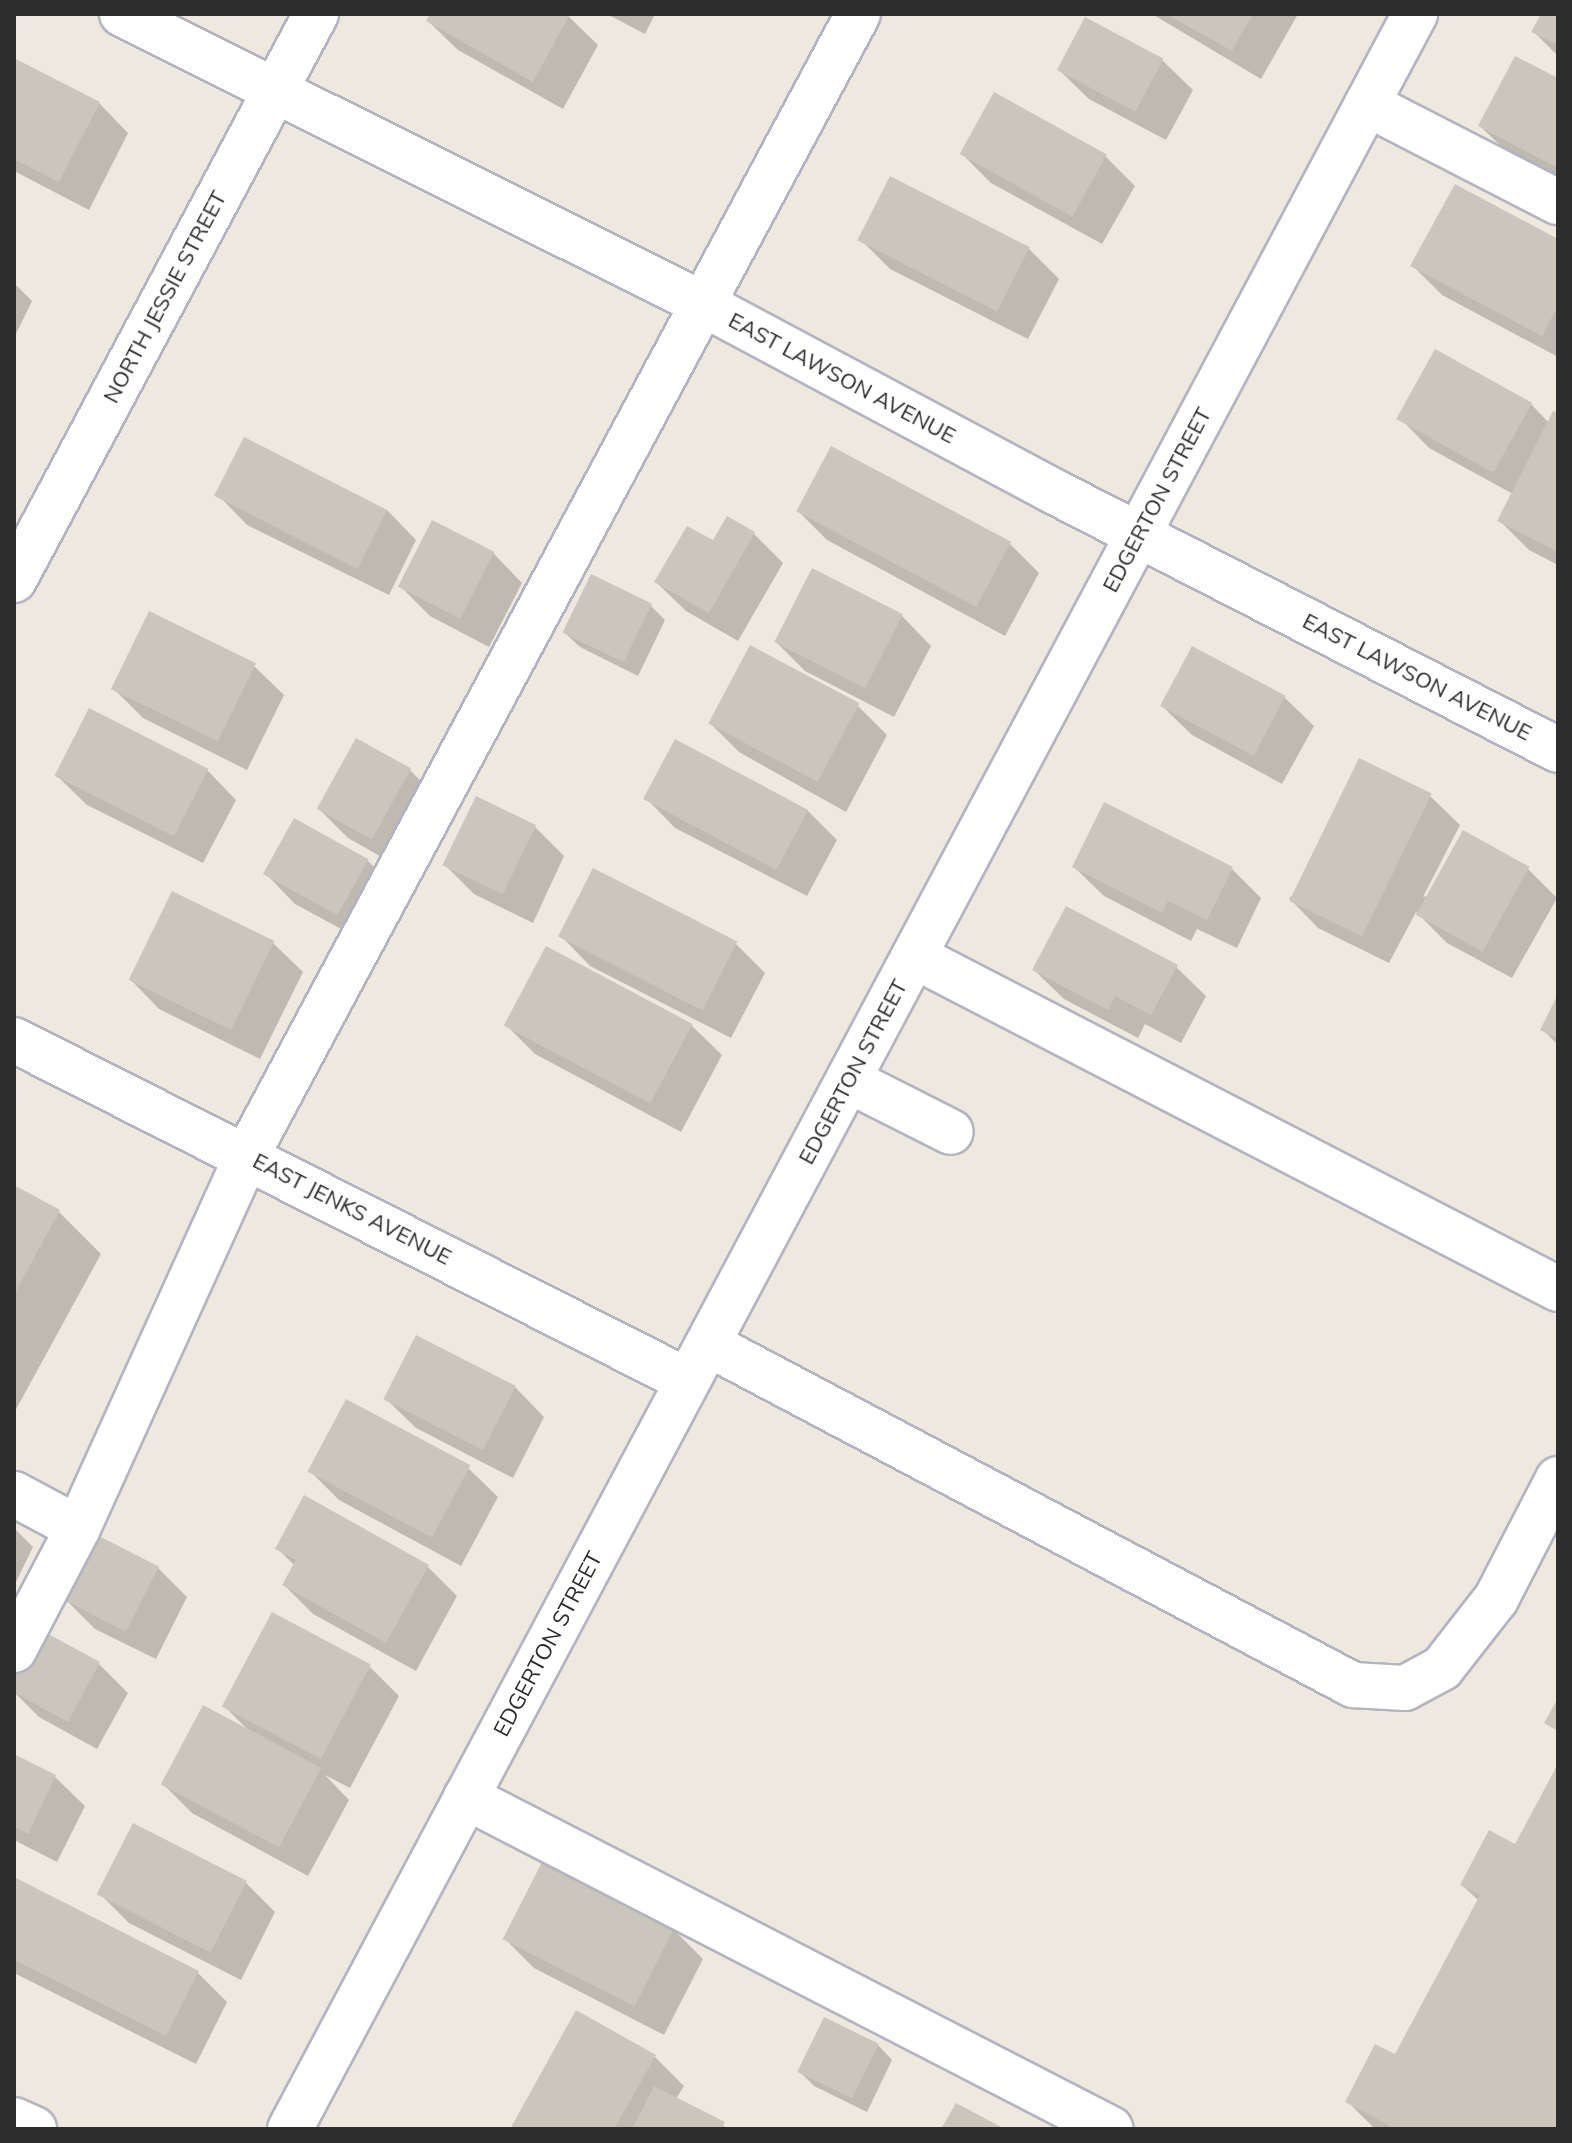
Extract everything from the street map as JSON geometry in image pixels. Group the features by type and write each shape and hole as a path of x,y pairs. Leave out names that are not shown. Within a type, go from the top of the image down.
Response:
{"street":[{"name":"EAST LAWSON AVENUE","path":"122,14 703,304 1138,535 1558,750"},
{"name":"NORTH JESSIE STREET","path":"14,580 316,14"},
{"path":"14,1650 78,1528 247,1155 858,14"},
{"name":"EDGERTON STREET","path":"290,2129 1415,14"},
{"path":"1367,104 1558,202"},
{"path":"914,956 1558,1289"},
{"name":"EAST JENKS AVENUE","path":"14,1040 247,1155 698,1363 1353,1685 1405,1688 1442,1668 1496,1599 1558,1479"},
{"path":"848,1080 951,1132"},
{"path":"14,1494 78,1528"},
{"path":"466,1797 1111,2129"},
{"path":"14,2120 34,2129"}],"building":[{"path":"430,14 570,14 533,82 426,21"},
{"path":"1166,14 1253,14 1232,51"},
{"path":"1541,14 1558,14 1558,45 1531,32"},
{"path":"1085,17 1164,59 1135,112 1057,70"},
{"path":"1515,56 1558,78 1558,168 1478,126"},
{"path":"14,58 100,102 59,182 14,159"},
{"path":"994,92 1107,155 1072,217 960,154"},
{"path":"890,176 1030,247 997,311 857,240"},
{"path":"1455,184 1558,239 1558,306 1542,336 1410,266"},
{"path":"1435,349 1532,403 1493,473 1396,419"},
{"path":"1553,411 1558,413 1558,552 1497,521"},
{"path":"244,437 387,510 357,569 214,496"},
{"path":"831,446 1011,542 976,607 796,511"},
{"path":"727,516 755,532 709,613 654,582 687,526 713,540"},
{"path":"432,520 494,552 460,619 398,587"},
{"path":"812,568 903,614 865,688 774,642"},
{"path":"591,574 652,604 624,662 563,632"},
{"path":"149,611 256,663 218,741 111,689"},
{"path":"750,645 859,703 818,782 708,724"},
{"path":"1192,646 1286,696 1254,756 1160,706"},
{"path":"89,708 208,769 174,837 54,776"},
{"path":"356,738 411,769 372,839 317,809"},
{"path":"675,739 808,810 776,870 643,799"},
{"path":"1359,758 1432,794 1362,936 1289,901"},
{"path":"476,796 536,825 502,895 442,865"},
{"path":"1104,802 1233,867 1207,920 1168,901 1162,913 1072,867"},
{"path":"294,818 368,859 337,915 263,874"},
{"path":"1463,830 1529,867 1482,952 1416,915"},
{"path":"593,868 737,942 702,1010 558,937"},
{"path":"172,891 274,941 231,1030 129,980"},
{"path":"1066,906 1178,965 1151,1015 1115,996 1108,1010 1032,970"},
{"path":"546,946 693,1024 650,1103 504,1025"},
{"path":"1558,994 1558,1039 1540,1030"},
{"path":"14,1185 60,1210 14,1295"},
{"path":"416,1335 516,1386 483,1450 383,1399"},
{"path":"346,1399 470,1465 432,1538 308,1471"},
{"path":"304,1495 429,1565 386,1643 282,1585 296,1560 275,1549"},
{"path":"95,1534 159,1567 126,1632 62,1599"},
{"path":"272,1612 371,1665 321,1759 222,1706"},
{"path":"39,1629 100,1662 68,1722 14,1692 14,1675"},
{"path":"1558,1698 1558,1731 1544,1723"},
{"path":"203,1705 321,1768 279,1847 161,1784"},
{"path":"14,1754 56,1775 28,1834 14,1827"},
{"path":"1558,1764 1558,2129 1396,2129 1345,2102 1375,2044 1395,2054 1480,1895 1460,1885 1489,1830 1515,1844"},
{"path":"133,1823 247,1881 211,1952 97,1894"},
{"path":"543,1860 675,1927 634,2006 503,1939"},
{"path":"14,1877 199,1971 166,2036 14,1960"},
{"path":"576,2010 656,2055 614,2129 510,2129"},
{"path":"824,2017 879,2044 852,2099 797,2072"},
{"path":"654,2086 725,2122 721,2129 632,2129"},
{"path":"956,2103 1005,2129 941,2129"}]}
